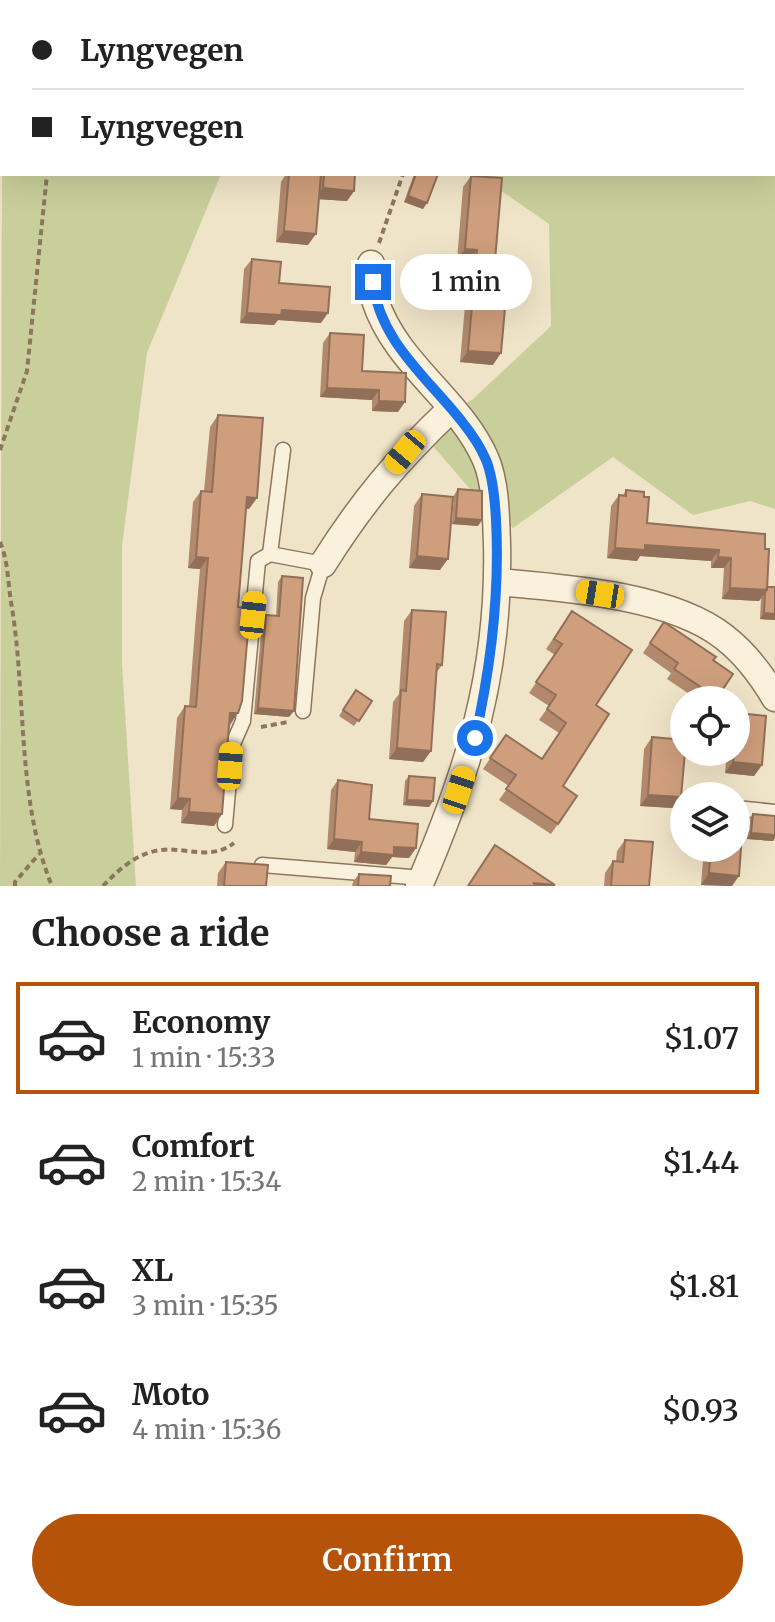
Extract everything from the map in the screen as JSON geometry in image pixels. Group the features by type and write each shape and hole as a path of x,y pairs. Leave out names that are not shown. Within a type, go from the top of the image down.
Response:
{"street":[{"path":"371,264 374,299 396,344 465,424 486,461 495,502 498,582 486,690 459,790 421,882"},
{"path":"323,564 375,487 405,452 451,409"},
{"path":"498,582 624,598 687,617 723,635 749,658 775,698"}],"lane":[{"path":"270,554 283,450"},
{"path":"225,825 232,746 243,721 258,561 270,554 323,564 313,598 303,711"},
{"path":"750,809 775,812"},
{"path":"262,865 421,882"}],"path":[{"path":"0,450 27,371 47,176"},
{"path":"371,264 402,176"},
{"path":"0,542 14,620 27,774 39,854 52,886"},
{"path":"237,736 269,724 290,722 303,711"},
{"path":"103,886 131,860 160,850 208,854 227,848 239,838"},
{"path":"15,886 39,854"}],"green space":[{"path":"2,176 220,176 147,353 122,546 122,664 136,886 0,886"},
{"path":"480,176 775,176 775,509 750,501 693,515 613,457 513,528 489,511 420,431 473,399 551,326 549,224"}],"building":[{"path":"289,176 321,176 316,234 284,231"},
{"path":"324,176 355,176 354,191 323,188"},
{"path":"415,176 437,176 427,203 408,196"},
{"path":"471,176 502,178 493,284 507,285 501,353 468,351 477,250 465,249"},
{"path":"252,259 281,262 279,283 330,287 328,313 282,310 281,315 247,313"},
{"path":"330,333 364,335 362,371 406,373 405,402 379,401 379,390 327,388"},
{"path":"218,415 263,418 257,498 247,497 238,607 250,608 242,701 238,713 230,713 222,814 189,812 190,799 178,798 185,706 196,707 208,558 196,557 201,491 212,492"},
{"path":"458,489 482,491 482,520 456,518"},
{"path":"626,490 644,492 644,497 649,497 647,523 765,534 765,549 769,549 767,590 730,588 731,558 718,557 719,550 645,545 645,550 615,548 619,495 626,496"},
{"path":"422,494 453,497 448,559 417,556"},
{"path":"282,576 303,578 294,711 258,708 266,615 279,616"},
{"path":"767,587 775,587 775,614 764,613"},
{"path":"412,610 446,612 442,665 437,664 431,751 397,748 401,690 406,691"},
{"path":"572,611 632,650 596,705 609,714 563,786 577,796 558,824 506,789 516,775 490,758 506,735 542,759 566,723 547,709 556,695 536,682 562,644 554,639"},
{"path":"664,622 716,657 713,660 733,674 725,686 699,686 674,669 678,663 650,643"},
{"path":"356,690 372,701 359,721 343,710"},
{"path":"750,714 766,716 762,765 750,764"},
{"path":"652,737 670,739 670,766 684,766 682,782 670,782 670,796 648,795"},
{"path":"409,776 435,778 433,801 407,800"},
{"path":"338,780 372,785 369,819 418,824 416,848 394,847 394,855 361,852 362,842 334,839"},
{"path":"753,814 775,816 775,835 751,833"},
{"path":"625,840 653,842 649,886 611,886 613,861 623,862"},
{"path":"495,845 555,885 468,886"},
{"path":"226,862 268,865 266,886 224,886"},
{"path":"710,862 740,862 739,876 709,873"},
{"path":"359,874 391,876 390,886 358,886"}],"route":[{"path":"373,282 374,299 396,344 465,424 486,461 495,502 498,582 486,690 475,738"}]}
